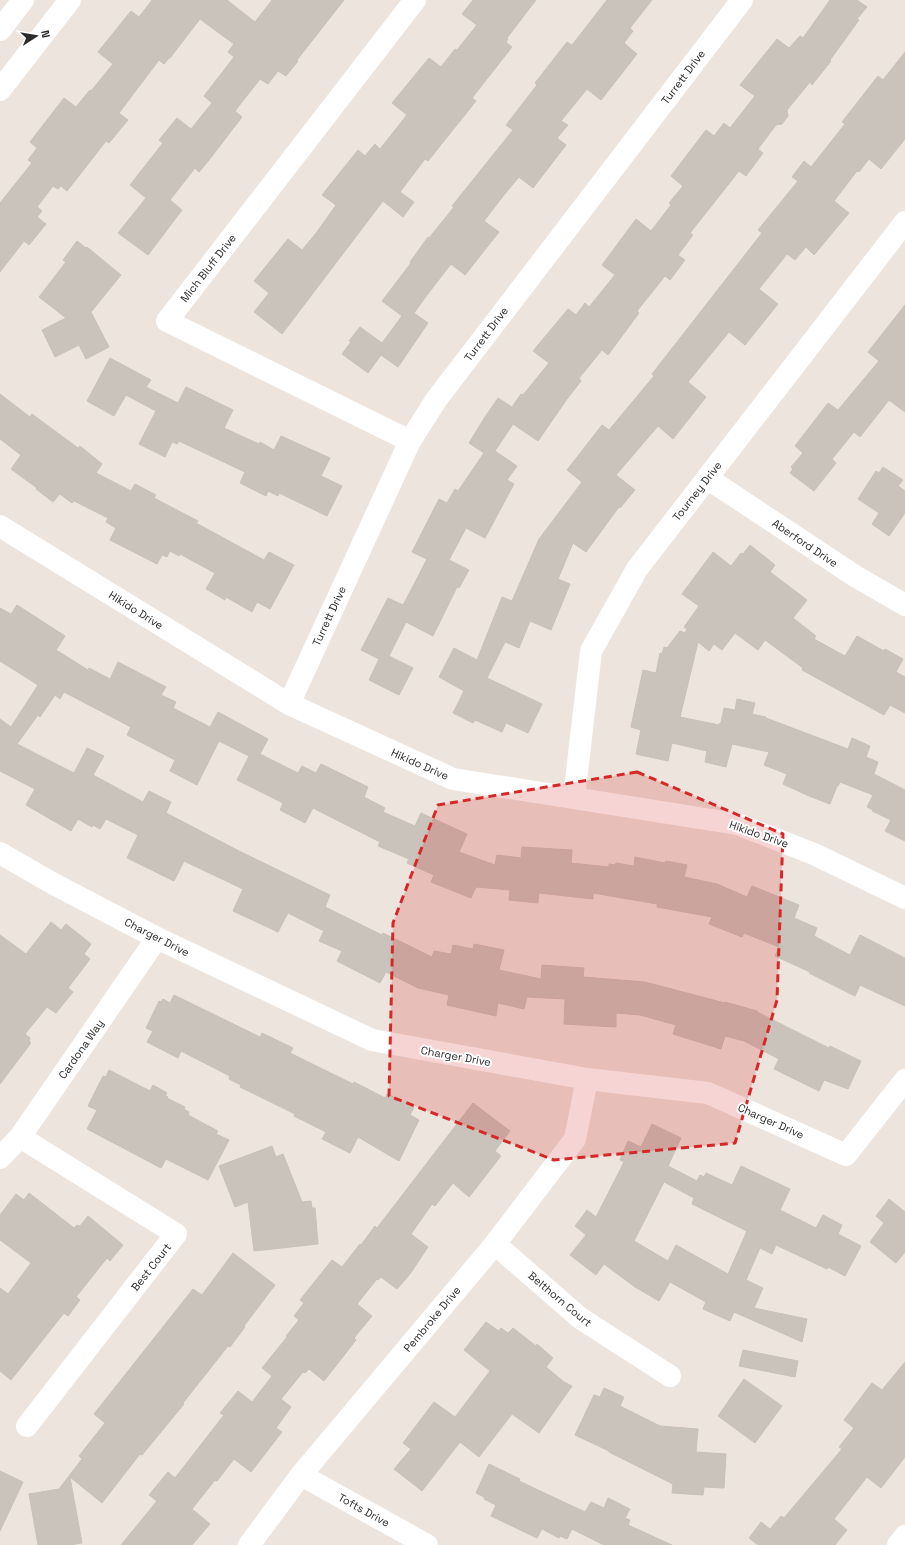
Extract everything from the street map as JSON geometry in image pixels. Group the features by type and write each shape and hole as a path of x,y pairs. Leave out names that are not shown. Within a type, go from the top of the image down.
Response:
{"street":[{"path":"0,30 23,0"},
{"path":"0,90 70,0"},
{"name":"Mich Bluff Drive","path":"410,441 167,321 414,0"},
{"name":"Turrett Drive","path":"289,704 410,441 436,400 742,0"},
{"name":"Tourney Drive","path":"574,798 591,652 637,569 905,222"},
{"name":"Aberford Drive","path":"707,478 855,576 905,605"},
{"name":"Hikido Drive","path":"0,526 289,704 453,779 737,824 814,854 905,898"},
{"name":"Charger Drive","path":"0,853 52,883 157,938 372,1040 587,1079 708,1093 846,1155 905,1080"},
{"name":"Cardona Way","path":"0,1158 20,1138 157,938"},
{"name":"Pembroke Drive","path":"249,1545 301,1475 495,1244 576,1139 587,1079"},
{"name":"Best Court","path":"20,1138 176,1234 27,1426"},
{"name":"Belthorn Court","path":"495,1244 580,1318 670,1376"},
{"name":"Tofts Drive","path":"301,1475 427,1545"},
{"path":"898,1545 905,1536"}],"highlighted area":[{"path":"637,772 783,834 777,1000 735,1143 554,1160 389,1096 393,923 438,805"}],"building":[{"path":"152,0 227,0 255,22 272,0 344,0 286,76 278,71 268,84 260,79 235,111 242,117 199,172 195,168 170,200 182,210 148,255 118,233 146,198 130,185 163,143 159,140 177,118 191,129 212,103 204,96 234,57 228,52 234,44 200,19 164,64 159,60 119,113 128,120 109,143 106,141 67,191 61,186 58,189 53,186 37,207 42,211 37,217 46,224 29,245 24,241 0,272 0,203 32,163 28,160 37,148 30,142 64,98 76,107 90,90 91,91 113,64 98,52 131,11 139,17"},
{"path":"473,0 536,0 507,38 508,39 506,42 512,47 472,98 476,101 428,161 425,159 400,192 414,202 403,217 383,201 282,334 254,312 269,293 254,281 288,239 302,250 317,232 336,205 322,195 358,150 365,156 375,144 380,149 407,115 392,103 429,58 441,67 477,25 462,14"},
{"path":"607,0 652,0 630,28 633,31 624,43 637,54 601,100 587,89 561,121 568,125 557,138 566,145 533,188 519,177 504,195 484,221 499,232 465,275 451,264 427,295 414,313 428,323 398,367 381,355 368,373 342,354 351,342 349,341 360,327 382,343 402,316 382,301 411,263 410,262 428,237 429,238 454,207 452,206 513,130 506,125 537,85 535,83 567,42 572,45"},
{"path":"830,0 857,0 867,7 857,19 859,20 830,60 831,61 812,85 810,82 787,110 788,116 782,124 776,125 758,149 763,153 746,176 739,171 690,233 693,235 678,255 685,260 670,280 665,276 637,311 639,313 608,355 602,350 579,378 581,381 538,441 513,424 495,451 517,466 507,480 514,484 485,538 466,528 449,560 469,570 459,588 457,587 433,636 406,622 389,656 413,668 399,695 369,680 379,659 361,650 388,598 403,605 410,592 427,559 412,552 439,499 447,503 455,489 458,491 484,453 469,443 485,417 498,398 512,407 521,394 523,395 549,363 533,351 568,309 576,315 585,303 589,307 615,275 602,265 636,219 651,231 671,205 669,203 683,186 671,176 706,130 714,136 724,123 730,128 755,96 740,85 777,39 789,48 800,36 803,38"},
{"path":"905,52 905,139 881,169 869,159 859,172 857,171 834,201 849,213 814,255 806,247 795,260 787,254 759,289 778,304 745,345 729,332 688,382 706,397 673,439 658,426 616,475 635,490 620,508 619,507 586,552 573,543 558,579 570,584 551,630 530,621 519,648 505,642 487,678 542,704 528,733 506,723 502,732 475,720 473,723 453,713 464,691 439,677 454,648 477,660 502,597 512,601 539,539 582,482 567,470 602,425 609,430 654,376 652,374 762,233 758,230 798,181 792,177 804,161 811,167 845,124 842,122 878,76 883,80"},
{"path":"77,241 86,248 87,247 121,275 91,312 109,347 86,359 79,345 55,357 42,330 66,318 39,297 66,262 63,260"},
{"path":"905,305 905,412 889,400 860,437 854,432 832,459 836,463 814,491 790,473 793,469 791,467 803,453 795,446 828,403 838,410 879,361 868,352"},
{"path":"110,358 151,380 146,387 178,403 186,387 233,410 224,428 259,444 260,442 274,450 281,436 330,458 321,476 342,486 327,516 279,493 278,496 268,491 266,496 240,483 245,472 179,441 177,444 172,442 165,457 139,444 156,411 126,395 114,416 87,401"},
{"path":"0,394 30,417 32,414 78,448 80,446 102,464 96,473 131,491 135,484 156,495 154,498 198,521 196,523 264,560 269,552 294,565 270,609 257,602 252,612 226,597 225,600 206,589 215,573 180,554 179,556 170,551 167,557 162,555 157,564 110,540 116,528 106,522 108,518 74,501 72,503 60,494 53,502 36,489 37,488 11,469 21,455 0,439"},
{"path":"883,467 903,480 898,486 905,491 905,513 889,536 872,524 879,513 858,499 876,471 879,473"},
{"path":"750,545 775,565 770,572 807,600 793,618 816,636 814,639 845,656 857,636 884,651 885,649 903,659 896,672 905,677 905,713 890,705 884,715 802,670 803,668 765,640 758,650 735,633 722,650 714,644 709,651 698,642 680,717 719,725 721,723 724,708 735,710 737,699 755,703 752,714 766,717 848,749 852,738 870,746 866,757 878,762 874,774 905,790 905,841 885,831 891,820 867,807 873,795 840,782 830,804 809,796 783,784 787,774 764,765 769,752 732,744 726,767 705,762 707,751 672,743 668,761 636,754 641,730 631,727 643,670 656,673 660,653 662,654 664,647 667,648 680,631 685,633 687,629 684,627 699,606 682,594 713,552 731,566 741,553 743,554"},
{"path":"17,605 65,636 56,650 88,670 89,668 110,679 118,662 166,687 161,695 176,702 173,708 210,727 218,712 268,739 260,754 298,773 302,766 316,773 321,764 368,787 364,797 385,808 383,812 415,826 421,813 467,834 459,852 495,865 497,855 521,858 522,847 572,850 571,863 609,867 609,864 615,865 616,863 634,866 635,857 665,863 666,861 687,865 684,877 717,884 747,897 752,886 799,905 794,918 817,928 814,936 850,955 860,935 905,958 905,1006 860,985 855,996 809,973 810,972 775,956 779,947 744,933 742,937 709,924 712,917 657,907 657,904 593,893 593,899 539,893 538,903 509,900 510,890 476,887 471,898 431,882 434,875 407,863 409,859 378,846 380,842 313,808 305,823 280,810 283,803 237,780 249,756 219,741 197,785 170,771 175,760 127,735 131,727 64,692 60,699 55,695 40,717 38,715 17,744 74,773 87,748 104,756 93,775 143,802 149,791 171,802 166,813 241,852 330,895 325,907 382,935 383,933 432,957 434,951 451,954 453,945 473,949 474,944 504,950 499,970 541,979 542,965 584,968 583,977 645,982 757,1011 829,1048 830,1046 861,1061 848,1089 824,1080 819,1091 774,1069 779,1059 744,1041 725,1036 721,1049 673,1034 676,1025 640,1015 616,1013 616,1027 564,1024 565,999 527,997 524,1009 498,1003 496,1016 447,1005 449,995 418,988 386,972 380,983 337,961 342,951 319,941 324,931 288,913 278,932 233,911 243,889 184,861 174,881 127,858 138,835 106,819 100,829 93,825 92,827 78,819 71,831 26,805 35,789 0,771 0,719 11,727 38,685 0,661 0,608 11,614"},
{"path":"51,922 61,930 66,924 91,944 84,954 90,959 68,988 73,992 56,1013 47,1007 25,1034 30,1038 29,1041 31,1043 0,1084 0,935 26,954"},
{"path":"174,995 260,1037 262,1033 293,1048 290,1053 353,1084 354,1082 385,1098 387,1094 414,1107 410,1115 419,1120 399,1161 358,1137 350,1153 322,1139 326,1132 294,1116 295,1114 240,1087 241,1085 229,1079 230,1076 181,1051 178,1058 147,1042 153,1031 146,1028 159,1001 161,1002 163,999 170,1003"},
{"path":"109,1070 150,1091 153,1085 167,1093 165,1096 185,1107 184,1109 189,1112 188,1115 218,1131 216,1134 229,1140 208,1180 166,1159 161,1168 87,1129 97,1110 88,1106 103,1076 106,1077"},
{"path":"473,1103 510,1131 495,1151 501,1156 469,1197 453,1183 435,1206 432,1204 411,1234 428,1247 410,1274 397,1289 381,1277 378,1280 377,1279 357,1304 372,1316 354,1338 356,1340 324,1381 309,1369 305,1373 303,1372 281,1399 291,1407 276,1428 282,1432 251,1472 234,1459 217,1481 215,1480 192,1509 210,1524 192,1545 121,1545 157,1501 149,1495 168,1472 175,1478 224,1415 220,1413 238,1391 252,1402 272,1376 262,1368 299,1320 294,1316 304,1303 300,1300 332,1260 342,1267 375,1226 377,1228"},
{"path":"652,1124 681,1138 668,1166 697,1181 700,1175 704,1177 706,1173 732,1185 741,1166 790,1189 780,1210 816,1228 823,1215 842,1225 838,1234 861,1246 845,1276 828,1267 827,1269 776,1245 772,1254 760,1248 746,1280 763,1288 754,1308 807,1319 802,1342 734,1312 730,1321 703,1309 706,1302 670,1282 659,1301 635,1287 604,1264 596,1275 570,1255 586,1235 575,1226 587,1210 596,1217 624,1162 620,1160 628,1141 641,1147","holes":["664,1182 694,1198 692,1204 747,1231 728,1274 676,1245 668,1261 634,1241"]},
{"path":"272,1146 276,1157 283,1154 302,1202 311,1201 312,1208 315,1208 318,1244 254,1251 248,1202 235,1207 219,1166"},
{"path":"29,1193 74,1228 77,1225 80,1226 88,1216 123,1245 110,1261 107,1258 76,1297 80,1300 68,1316 64,1313 11,1380 0,1371 0,1288 8,1294 31,1263 0,1240 0,1215 16,1194 24,1200"},
{"path":"889,1199 905,1212 905,1252 896,1263 870,1242 884,1223 876,1216"},
{"path":"233,1253 275,1285 230,1347 228,1346 183,1403 184,1404 142,1455 140,1454 102,1503 70,1477 82,1543 69,1545 38,1545 29,1494 59,1489 82,1459 79,1456 105,1423 94,1414 193,1289 202,1295"},
{"path":"486,1322 499,1331 501,1328 508,1333 513,1328 536,1346 537,1344 553,1358 546,1367 564,1382 572,1386 539,1433 512,1414 479,1457 460,1442 422,1491 394,1469 411,1449 403,1443 434,1402 455,1417 490,1371 464,1350"},
{"path":"743,1350 798,1361 795,1377 739,1366"},
{"path":"905,1362 905,1457 881,1488 867,1477 834,1519 847,1530 835,1545 758,1545 749,1538 761,1522 770,1529 781,1516 784,1518 842,1449 839,1447 854,1428 844,1420 872,1383 882,1390"},
{"path":"744,1379 782,1406 755,1443 718,1416"},
{"path":"604,1388 624,1397 620,1406 660,1426 698,1429 696,1452 726,1454 724,1488 704,1487 703,1495 672,1493 673,1484 575,1435 594,1395 600,1397"},
{"path":"489,1464 520,1479 519,1481 585,1512 591,1502 604,1508 608,1498 630,1509 625,1518 630,1520 628,1525 672,1545 604,1545 572,1529 567,1539 560,1536 559,1538 542,1529 537,1538 491,1516 496,1505 476,1493"},
{"path":"0,1471 23,1482 0,1531"}]}
